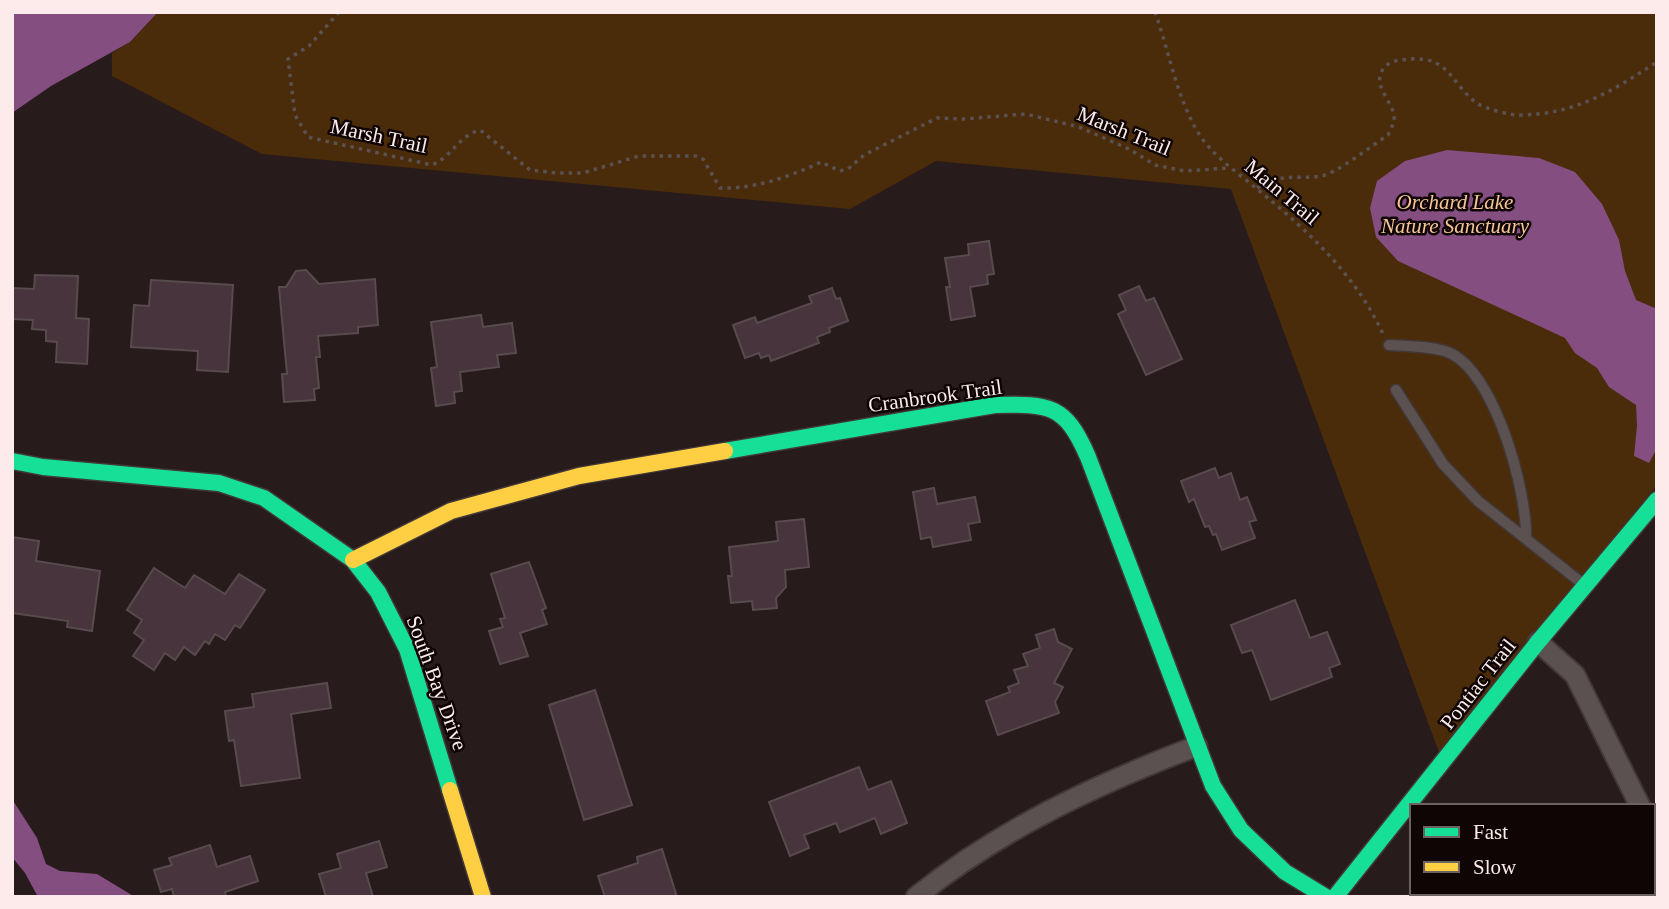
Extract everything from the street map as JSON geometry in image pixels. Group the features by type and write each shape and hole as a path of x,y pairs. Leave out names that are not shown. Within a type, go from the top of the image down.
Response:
{"street":[{"name":"Cranbrook Trail","path":"354,560 452,511 579,476 995,405 1037,405 1054,410 1071,422 1088,457 1213,786 1241,830 1285,872 1326,897"},
{"name":"South Bay Drive","path":"12,461 43,467 219,483 264,498 354,560 378,592 407,649 483,897"},
{"name":"Pontiac Trail","path":"1335,897 1538,642 1657,499"},
{"path":"1538,642 1576,675 1639,804"},
{"path":"916,897 937,880 1041,813 1117,776 1197,746"}],"lane":[{"path":"1388,345 1451,353 1470,368 1492,405 1513,454 1526,517 1526,538"},
{"path":"1396,390 1443,464 1478,501 1585,586"}],"path":[{"name":"Marsh Trail","path":"339,12 309,46 288,59 295,115 308,137 432,165 449,154 467,134 480,130 530,170 583,173 639,156 696,156 703,159 720,188 737,189 796,174 821,162 840,171 848,169 864,155 937,118 963,119 1027,114 1079,127 1129,149 1155,165 1185,171 1229,168"},
{"name":"Main Trail","path":"1155,12 1176,79 1199,134 1229,168 1257,188 1327,252 1354,284 1374,315 1388,345"},
{"path":"1257,188 1270,180 1287,176 1324,176 1388,135 1394,114 1379,82 1380,74 1386,65 1398,60 1420,58 1438,62 1479,104 1516,115 1563,112 1615,90 1657,62"}],"green space":[{"name":"Orchard Lake Nature Sanctuary","path":"158,12 1657,12 1657,485 1439,752 1231,189 936,161 850,209 262,154 112,76 112,53 130,42"}],"shaded area":[{"path":"12,12 158,12 130,42 51,86 12,113"},
{"path":"1447,150 1539,158 1575,172 1602,204 1619,240 1625,271 1636,300 1657,309 1657,448 1649,463 1634,456 1636,405 1609,387 1597,368 1575,353 1565,338 1398,261 1376,237 1370,208 1377,181 1405,161"},
{"path":"12,799 37,838 46,864 60,871 97,874 135,897 38,897 25,873 12,857"}],"building":[{"path":"989,241 994,274 987,275 988,284 970,287 975,316 951,320 946,287 950,287 945,258 969,255 968,244"},
{"path":"306,270 319,284 375,279 378,325 358,327 358,333 318,336 320,357 316,357 319,388 314,389 315,400 284,402 282,374 287,374 279,287 286,287 296,271"},
{"path":"35,275 78,276 76,318 89,319 87,364 56,362 57,342 46,341 46,330 32,329 33,320 12,319 12,288 34,289"},
{"path":"151,280 233,285 228,372 197,370 198,351 131,347 134,305 149,306"},
{"path":"1139,286 1146,301 1154,298 1182,359 1146,375 1118,314 1126,310 1119,295"},
{"path":"832,288 836,299 840,298 848,321 829,328 830,332 817,337 819,343 771,361 769,355 761,358 759,353 745,358 733,325 755,317 757,323 812,303 809,296"},
{"path":"481,315 483,327 512,323 516,353 497,355 499,367 460,372 462,391 454,392 455,403 436,406 431,368 437,367 431,322"},
{"path":"1215,468 1219,478 1231,473 1240,500 1247,497 1256,520 1249,522 1255,538 1222,550 1216,534 1213,535 1209,526 1205,527 1194,499 1189,502 1181,481"},
{"path":"934,488 937,504 975,497 980,522 968,524 971,540 933,547 931,537 921,539 913,492"},
{"path":"804,519 809,567 785,570 786,587 776,598 777,608 753,610 752,601 731,603 729,547 778,541 776,522"},
{"path":"12,537 39,541 36,561 100,571 92,631 67,627 68,621 12,613"},
{"path":"529,562 546,608 542,610 547,624 520,633 528,656 500,664 489,631 503,627 500,619 505,618 491,574"},
{"path":"154,568 185,588 194,575 225,594 239,574 265,590 240,628 235,625 225,640 215,634 209,644 205,641 195,655 184,647 175,660 165,653 154,670 133,656 144,640 134,633 142,620 127,610"},
{"path":"1295,600 1310,638 1327,632 1340,664 1329,668 1332,677 1271,700 1252,650 1242,653 1231,625"},
{"path":"1054,629 1058,642 1072,649 1054,683 1063,687 1055,702 1059,713 998,735 986,701 1010,692 1008,687 1019,683 1014,670 1028,666 1023,654 1040,648 1036,635"},
{"path":"327,683 331,708 291,714 300,778 241,786 234,740 229,741 225,711 254,707 252,694"},
{"path":"595,690 632,805 584,820 549,705"},
{"path":"859,767 868,790 891,781 907,823 881,834 875,818 840,832 836,823 804,835 809,848 790,856 769,802"},
{"path":"379,841 387,867 366,873 373,897 326,897 319,874 341,868 337,854"},
{"path":"210,845 217,867 250,856 258,881 225,892 226,897 174,897 172,889 161,892 154,870 172,865 169,858"},
{"path":"662,849 677,897 605,897 598,876 638,863 637,857"}],"traffic: fast":[{"path":"725,451 995,405 1043,407 1063,417 1072,426 1088,457 1213,786 1241,830 1285,872 1326,897"},
{"path":"12,461 43,467 219,483 264,498 353,560 378,592 407,649 450,790"},
{"path":"1335,897 1538,642 1657,500"}],"traffic: slow":[{"path":"353,560 451,511 579,476 725,451"},
{"path":"450,790 483,897"}]}
